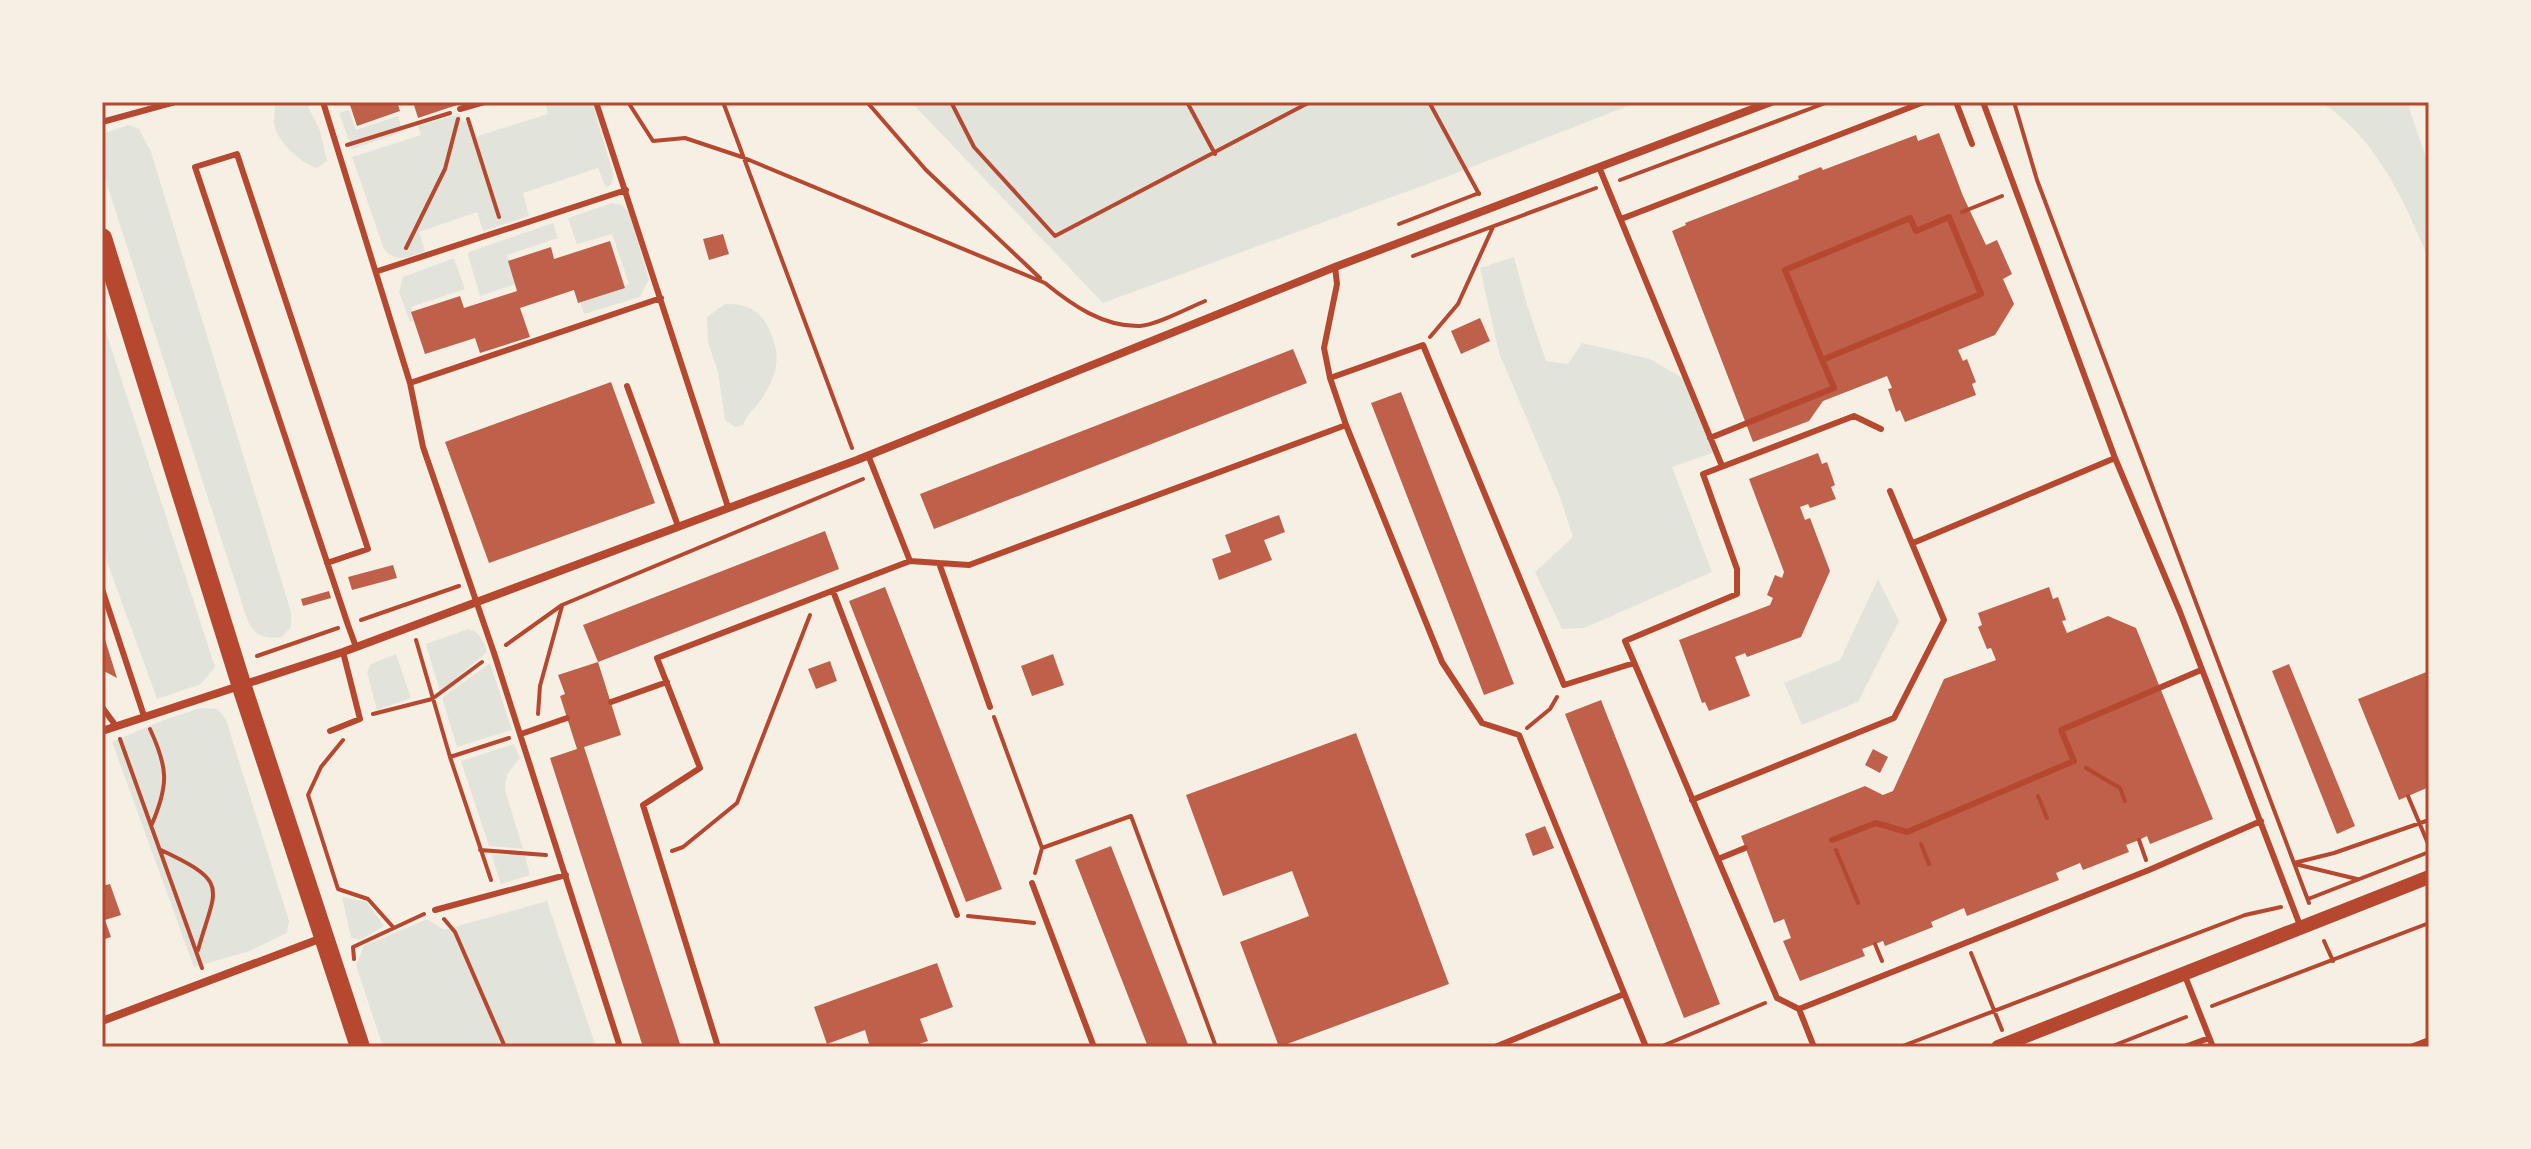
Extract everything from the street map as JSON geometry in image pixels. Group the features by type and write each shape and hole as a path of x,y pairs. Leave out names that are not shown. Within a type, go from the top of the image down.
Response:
{"main road":[{"path":"102,238 242,687 360,1047"}],"street":[{"path":"102,731 343,652 857,460 1335,267 1771,102"},
{"path":"2005,1046 2429,877"},
{"path":"102,1021 324,937"}],"lane":[{"path":"141,102 144,111"},
{"path":"102,122 175,102"},
{"path":"323,102 378,271 410,383 423,447 521,734 620,1047"},
{"path":"462,109 484,102"},
{"path":"596,102 728,507"},
{"path":"1621,219 1924,102"},
{"path":"1956,102 1972,144"},
{"path":"1983,102 2115,458 2180,612 2301,928"},
{"path":"327,563 368,549 237,154 195,167 327,563 356,647"},
{"path":"1599,167 1722,466"},
{"path":"378,271 626,190"},
{"path":"1710,438 1834,388 1822,360 1785,270 1910,218 1916,231 1949,217 1981,294 1822,360"},
{"path":"1335,267 1337,284 1324,348 1330,378 1346,425 1442,662 1482,723 1519,735 1646,1047"},
{"path":"410,383 661,298"},
{"path":"1330,378 1423,345 1564,685 1634,663"},
{"path":"627,386 678,526"},
{"path":"1814,1047 1799,1009 1777,998 1625,641 1737,594 1737,569 1703,474 1854,416 1881,429"},
{"path":"718,1047 643,805 700,768 657,658 910,561 969,565 1346,425"},
{"path":"868,455 910,561"},
{"path":"1913,543 2115,458"},
{"path":"1692,800 1894,718 1944,620 1890,491"},
{"path":"939,563 990,707"},
{"path":"102,589 144,716"},
{"path":"833,591 957,915"},
{"path":"330,731 360,719 343,652"},
{"path":"1832,840 1876,823 1907,832 2074,761 2061,730 2201,670"},
{"path":"611,702 667,682"},
{"path":"102,707 116,726"},
{"path":"521,734 567,718"},
{"path":"1799,1009 2149,870 2261,821"},
{"path":"1718,859 1745,848"},
{"path":"435,910 566,875"},
{"path":"1032,883 1094,1047"},
{"path":"2184,974 2213,1047"},
{"path":"1495,1047 1624,994"},
{"path":"2185,1047 2209,1038"},
{"path":"2411,1047 2429,1040"}],"path":[{"path":"628,102 653,141 685,138 742,157 1045,283"},
{"path":"723,102 857,460"},
{"path":"867,102 926,170 1045,283 1077,309 1115,322 1142,326 1216,297"},
{"path":"951,102 974,147 1055,236 1310,102"},
{"path":"1187,102 1215,154"},
{"path":"1423,345 1458,304 1494,226 1488,209 1429,102"},
{"path":"1408,258 1828,102"},
{"path":"2014,102 2043,195 2308,901"},
{"path":"337,148 462,109"},
{"path":"462,109 503,231"},
{"path":"397,265 445,169 462,109"},
{"path":"1391,228 1479,193"},
{"path":"393,927 368,899 338,889 308,795 321,767 360,719 432,699 562,605 877,473"},
{"path":"659,856 683,847 737,803 817,597"},
{"path":"537,728 540,686 562,605"},
{"path":"415,635 432,699 495,894"},
{"path":"990,707 1042,848 1032,883"},
{"path":"1519,735 1550,709"},
{"path":"144,716 163,758 164,787 151,826"},
{"path":"116,726 207,981"},
{"path":"450,757 521,734"},
{"path":"2074,761 2120,788 2125,801"},
{"path":"2038,796 2047,818"},
{"path":"2408,796 2429,846"},
{"path":"1042,848 1131,816 1216,1047"},
{"path":"2276,865 2334,853 2429,820"},
{"path":"1832,840 1858,903"},
{"path":"2139,840 2149,870"},
{"path":"1921,844 1929,864"},
{"path":"160,850 195,866 205,874 213,889 214,902 197,952"},
{"path":"480,850 559,857"},
{"path":"1900,1047 2245,915 2308,901 2429,852"},
{"path":"2293,863 2359,879"},
{"path":"356,970 353,947 435,910 455,932 505,1047"},
{"path":"957,915 1049,925"},
{"path":"2110,1047 2429,923"},
{"path":"2324,941 2333,961"},
{"path":"1967,942 1995,1011 2005,1046"},
{"path":"1875,944 1887,974"},
{"path":"1660,1047 1777,998"}],"shaded area":[{"path":"275,102 306,102 320,131 327,161 317,168 296,156 284,143 275,129"},
{"path":"545,102 592,102 613,173 610,185 606,188 598,168 523,193 529,216 483,231 477,212 419,232 425,251 398,258 384,249 352,157 421,135 418,126 460,114 463,122 469,120 475,137 548,114"},
{"path":"911,102 1638,102 1441,179 1103,303"},
{"path":"2321,102 2407,102 2429,166 2429,251 2426,252 2407,209 2371,150 2357,132"},
{"path":"349,110 356,130 398,116 403,132 352,149 339,113"},
{"path":"128,125 139,129 151,152 291,612 291,627 282,637 262,636 248,622 102,169 102,134"},
{"path":"612,203 622,205 629,213 649,279 640,297 584,314 580,301 629,284 612,234 577,244 568,218"},
{"path":"553,223 558,238 507,255 516,284 480,296 469,252"},
{"path":"1514,257 1546,361 1568,364 1582,343 1650,359 1684,379 1718,451 1672,467 1712,572 1584,628 1562,629 1535,572 1573,537 1560,497 1499,353 1480,268"},
{"path":"454,258 465,289 411,307 414,320 410,322 399,292 403,277"},
{"path":"725,304 738,304 759,314 772,335 776,354 775,372 767,390 743,425 735,427 725,420 718,372 708,342 707,317"},
{"path":"102,320 215,667 201,684 157,699 102,548"},
{"path":"1878,579 1899,621 1858,702 1802,725 1784,683 1840,660"},
{"path":"468,629 481,638 487,652 440,692 426,644"},
{"path":"396,654 411,698 377,710 367,672 371,664"},
{"path":"490,663 512,730 457,747 442,698"},
{"path":"201,708 218,709 226,720 289,921 287,933 247,952 194,967 112,742"},
{"path":"514,744 520,758 507,774 505,790 523,849 489,846 461,761"},
{"path":"491,854 525,856 530,875 501,884"},
{"path":"342,897 367,902 384,926 360,940 351,937"},
{"path":"547,901 596,1047 383,1047 356,965 364,946 427,919 444,930"}],"building":[{"path":"349,102 397,102 400,111 357,126"},
{"path":"413,102 463,102 463,103 418,118"},
{"path":"1939,133 1986,245 1997,240 2012,274 2003,279 2014,304 1995,335 1958,350 1963,361 1967,359 1976,382 1972,384 1976,395 1905,422 1900,410 1896,412 1887,376 1823,401 1809,421 1753,442 1672,231 1821,167 1823,170 1916,135 1918,141"},
{"path":"723,234 729,254 709,260 703,239"},
{"path":"610,241 625,288 578,303 574,290 520,308 530,337 480,353 475,338 425,354 411,312 460,296 464,308 517,291 508,261 551,247 554,259"},
{"path":"1480,318 1490,341 1461,354 1451,331"},
{"path":"1293,349 1307,383 934,529 920,494"},
{"path":"611,382 655,503 489,563 445,442"},
{"path":"1401,392 1514,684 1484,695 1371,403"},
{"path":"1818,453 1822,464 1827,462 1836,499 1810,508 1808,504 1800,507 1805,520 1810,518 1830,571 1801,637 1747,657 1745,653 1735,657 1750,696 1709,711 1705,702 1702,703 1679,640 1770,605 1773,598 1767,595 1775,575 1782,578 1784,572 1749,479"},
{"path":"1279,515 1285,532 1264,540 1272,560 1219,580 1212,559 1231,552 1225,535"},
{"path":"825,531 839,569 598,662 583,625"},
{"path":"393,565 397,578 352,590 348,577"},
{"path":"885,587 1002,889 966,902 849,601"},
{"path":"2049,587 2053,599 2058,597 2067,633 2108,616 2136,628 2213,819 2150,844 2147,836 2126,845 2129,852 2083,870 2080,863 2056,873 2059,880 1967,916 1964,908 1931,922 1933,927 1885,946 1883,941 1862,949 1865,956 1800,981 1783,941 1791,938 1784,919 1774,923 1741,836 1865,786 1883,795 1893,791 1944,679 1996,660 1991,648 1987,649 1978,627 1982,625 1978,613"},
{"path":"329,591 331,598 303,606 301,599"},
{"path":"103,633 117,678 102,670"},
{"path":"1053,654 1064,685 1032,696 1021,666"},
{"path":"830,661 837,681 816,689 808,669"},
{"path":"598,662 621,735 584,747 681,1047 643,1047 550,758 577,749 560,696 565,694 558,675"},
{"path":"2289,664 2355,826 2337,834 2272,671"},
{"path":"2429,671 2429,787 2399,800 2358,699"},
{"path":"1601,700 1720,1004 1684,1018 1565,714"},
{"path":"1356,733 1449,984 1279,1047 1240,942 1309,916 1292,871 1223,896 1186,795"},
{"path":"1873,749 1888,757 1880,773 1865,765"},
{"path":"1545,826 1554,848 1533,856 1525,834"},
{"path":"1111,846 1189,1047 1148,1047 1075,860"},
{"path":"110,884 121,915 105,920 111,937 102,940 102,886"},
{"path":"937,963 953,1007 920,1019 928,1041 910,1047 870,1047 865,1030 827,1044 814,1007"}]}
